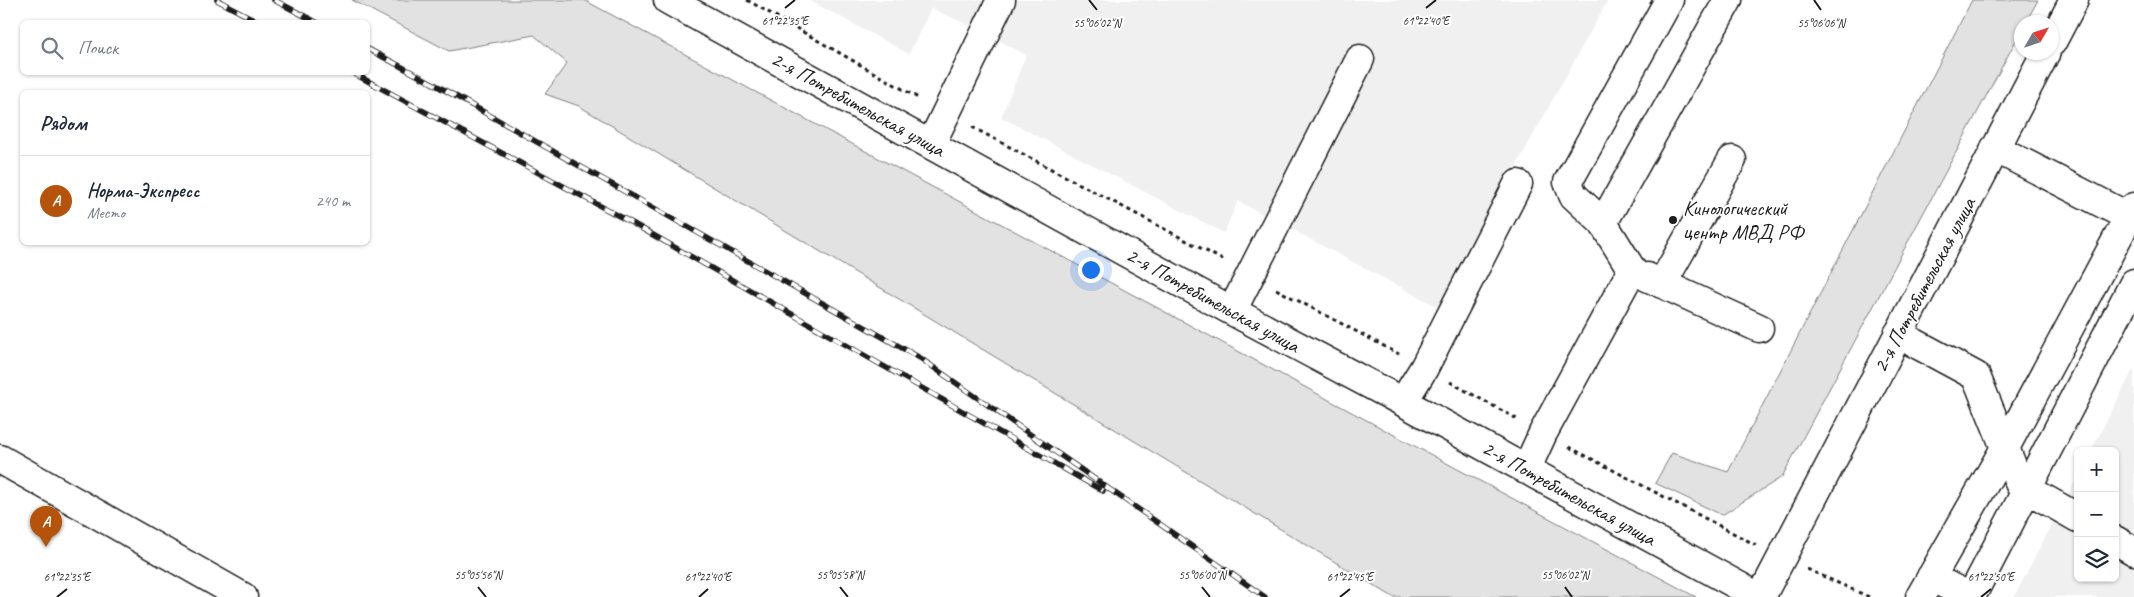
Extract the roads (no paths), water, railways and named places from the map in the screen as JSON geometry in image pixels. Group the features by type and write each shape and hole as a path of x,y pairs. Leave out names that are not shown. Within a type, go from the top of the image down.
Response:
{"street":[{"name":"2-я Потребительская улица","path":"668,0 1232,311 1760,597 2042,60"},
{"path":"930,144 1001,0"},
{"path":"1669,0 1568,182 1573,195 1603,223 1632,270 1760,328"},
{"path":"1603,223 1728,0"},
{"path":"2059,29 2074,0"},
{"path":"1232,311 1360,59"},
{"path":"1995,148 2131,212 2005,448 1925,587 1971,597 2134,283"},
{"path":"1662,284 1732,160"},
{"path":"1403,402 1424,368 1518,184"},
{"path":"1526,470 1543,433 1632,270"},
{"path":"1898,334 1976,376 2020,485 2074,516"},
{"path":"0,458 243,597"},
{"path":"2119,542 2134,551"}],"railway":[{"path":"217,0 255,20"},
{"path":"274,0 312,20"},
{"path":"370,50 434,84 920,358 1265,597"},
{"path":"357,75 632,223 1103,491"}],"place":[{"name":"Кинологический центр МВД РФ","path":"1673,220"},
{"name":"Норма-Экспресс","path":"46,547"}]}
